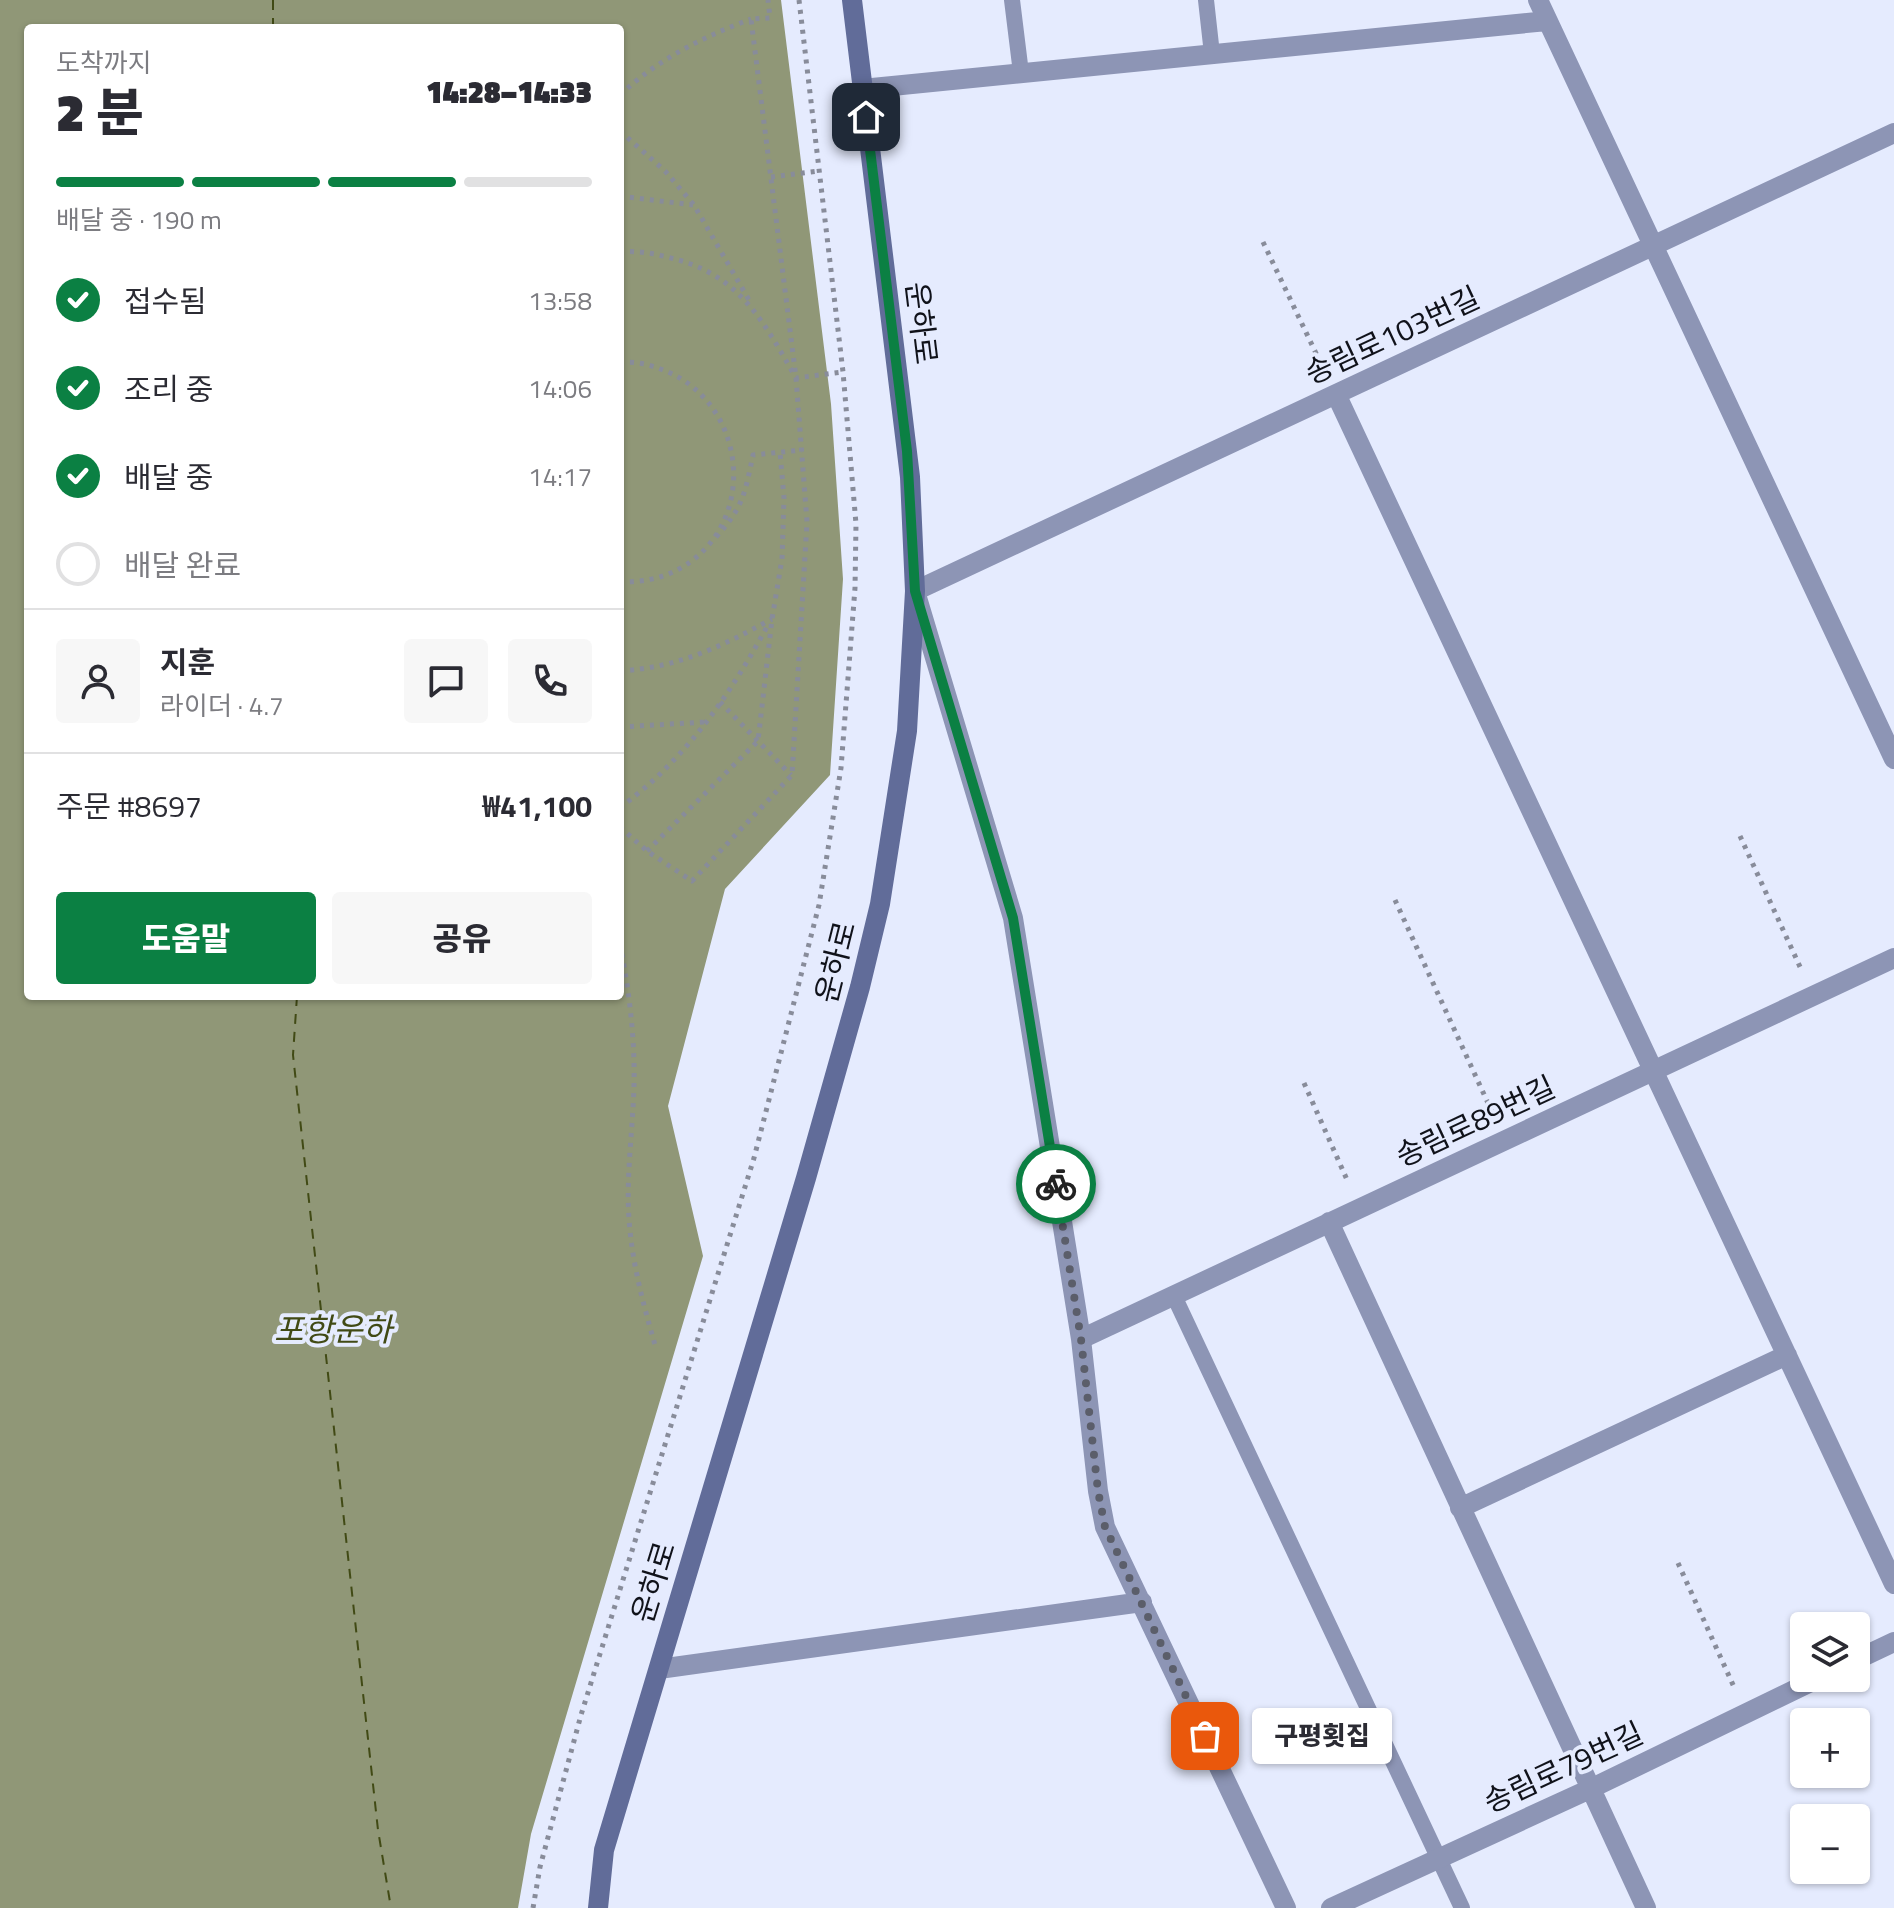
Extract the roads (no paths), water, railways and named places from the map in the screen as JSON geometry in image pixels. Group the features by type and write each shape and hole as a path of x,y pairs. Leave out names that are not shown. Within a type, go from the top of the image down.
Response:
{"street":[{"name":"운하로","path":"598,1908 604,1850 806,1178 860,987 880,904 907,731 915,591 910,477 852,0"},
{"path":"1538,0 1894,759"},
{"path":"862,89 1547,21"},
{"name":"송림로103번길","path":"915,591 1894,133"},
{"path":"1336,394 1894,1584"},
{"path":"915,591 1013,918 1081,1339 1105,1527 1286,1908"},
{"name":"송림로89번길","path":"1081,1339 1894,958"},
{"path":"1329,1222 1646,1908"},
{"path":"1460,1508 1787,1355"},
{"path":"659,1669 1142,1602"},
{"path":"1870,1653 1894,1642"},
{"name":"송림로79번길","path":"1331,1908 1590,1789 1790,1692"}],"lane":[{"path":"1012,0 1021,73"},
{"path":"1206,0 1212,54"},
{"path":"1174,1296 1462,1908"}],"water":[{"name":"포항운하","path":"0,0 781,0 831,404 843,579 830,775 725,889 668,1106 703,1256 531,1834 518,1908 0,1908"}],"place":[{"name":"구평횟집","path":"1205,1736"}]}
